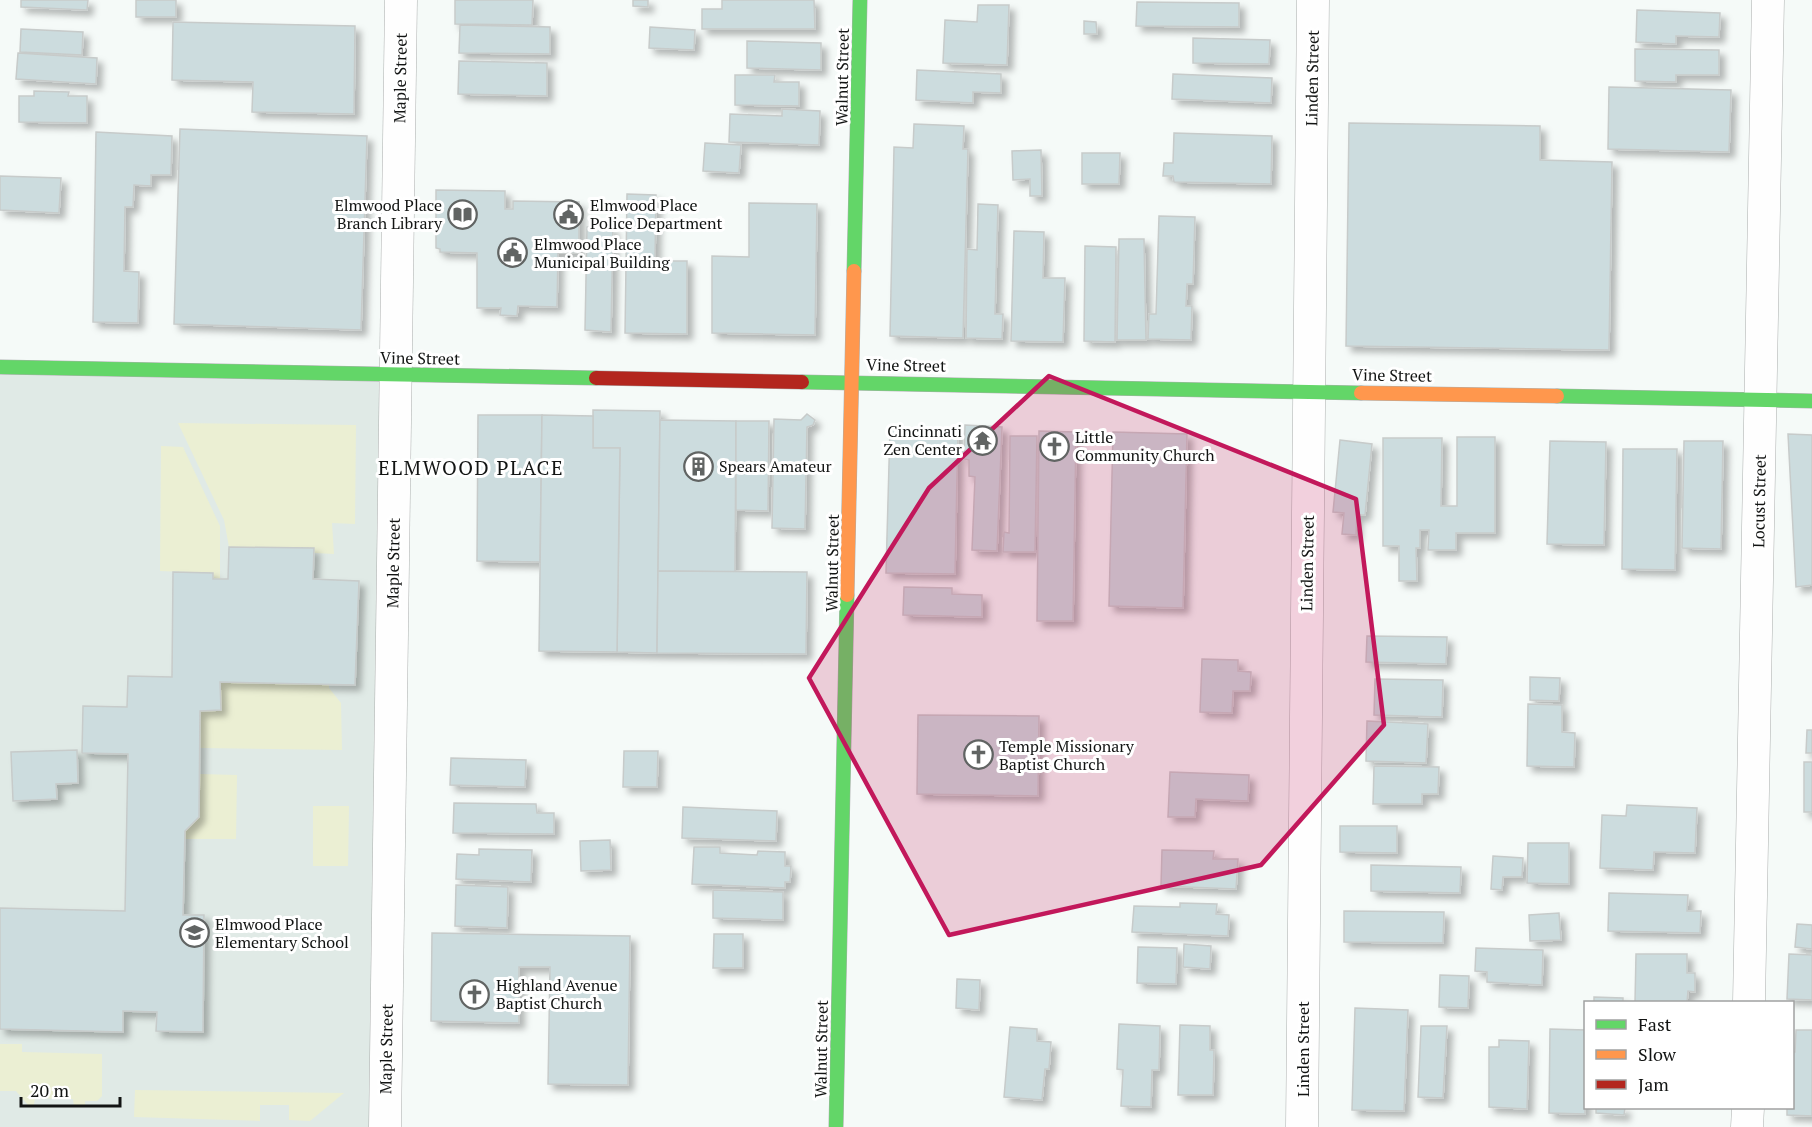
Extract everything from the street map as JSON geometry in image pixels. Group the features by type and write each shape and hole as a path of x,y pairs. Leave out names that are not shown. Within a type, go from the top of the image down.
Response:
{"main road":[{"name":"Walnut Street","path":"836,1127 860,0"},
{"name":"Vine Street","path":"0,367 1812,400"}],"street":[{"name":"Maple Street","path":"385,1127 401,0"},
{"name":"Linden Street","path":"1302,1127 1313,0"},
{"name":"Locust Street","path":"1749,1001 1768,0"},
{"path":"1747,1127 1748,1109"}],"highlighted area":[{"path":"1049,376 1356,499 1384,725 1261,865 949,935 809,678 929,488"}],"shaded area":[{"name":"Elmwood Place Elementary School","path":"0,367 396,374 385,1127 0,1127"}],"green space":[{"path":"178,423 356,425 355,524 332,523 334,554 314,553 314,548 229,547 224,520"},
{"path":"161,446 183,447 220,526 220,579 213,579 212,573 160,571"},
{"path":"220,682 329,684 329,688 341,703 342,750 200,748 200,711 221,710"},
{"path":"200,774 237,775 236,839 185,839 185,831 199,817"},
{"path":"313,806 349,806 348,866 313,866"},
{"path":"0,1044 22,1044 22,1052 102,1054 102,1096 97,1101 85,1101 85,1107 74,1107 73,1099 35,1098 34,1105 28,1105 16,1091 0,1091"},
{"path":"135,1090 344,1093 310,1121 289,1120 289,1105 260,1105 260,1121 134,1117"}],"building":[{"path":"21,0 88,0 87,10 21,7"},
{"path":"136,0 176,0 176,17 136,17"},
{"path":"455,0 533,0 532,25 455,24"},
{"path":"633,0 648,0 648,7 633,6"},
{"path":"722,0 814,0 815,29 702,29 702,9 722,9"},
{"path":"1137,2 1239,3 1239,27 1136,26"},
{"path":"978,5 1009,5 1007,65 943,63 945,20 977,22"},
{"path":"1637,10 1720,13 1719,37 1676,36 1676,44 1636,42"},
{"path":"1084,21 1096,22 1097,34 1084,34"},
{"path":"173,22 355,26 354,114 252,112 253,82 172,80"},
{"path":"460,25 550,27 550,54 459,53"},
{"path":"650,27 695,30 694,50 649,48"},
{"path":"21,29 83,32 82,55 20,52"},
{"path":"1193,38 1270,40 1269,64 1193,63"},
{"path":"747,41 821,43 821,70 747,68"},
{"path":"1635,49 1719,50 1719,75 1676,75 1676,82 1635,81"},
{"path":"18,53 97,58 96,84 16,79"},
{"path":"459,61 547,63 547,96 458,94"},
{"path":"917,70 1001,74 1001,93 973,92 973,103 916,100"},
{"path":"1173,74 1272,78 1271,103 1172,99"},
{"path":"735,75 775,75 774,82 799,82 799,106 735,105"},
{"path":"1609,87 1731,90 1729,152 1608,149"},
{"path":"34,91 69,92 68,96 87,96 87,123 19,122 19,96 34,96"},
{"path":"782,109 820,111 819,145 729,142 730,114 782,116"},
{"path":"1349,123 1540,126 1540,160 1612,162 1609,350 1346,346"},
{"path":"914,124 964,126 963,149 968,149 963,338 890,336 894,147 913,148"},
{"path":"180,129 367,136 361,330 174,324"},
{"path":"96,132 172,136 171,175 151,175 151,186 134,185 133,207 125,207 124,271 139,272 138,323 93,322"},
{"path":"1174,133 1272,136 1271,184 1174,182 1173,176 1163,176 1164,163 1173,163"},
{"path":"705,143 741,145 739,173 703,171"},
{"path":"1041,150 1042,196 1030,196 1030,179 1013,180 1012,151"},
{"path":"1082,153 1120,153 1119,184 1082,184"},
{"path":"0,176 61,178 59,213 0,210"},
{"name":"Elmwood Place Municipal Building","path":"436,190 505,191 505,209 513,209 513,201 579,202 579,253 558,253 557,307 518,306 517,316 500,315 501,308 477,308 477,253 440,252 440,249 436,248"},
{"path":"627,194 656,195 655,261 687,261 687,334 625,333"},
{"path":"749,203 817,204 815,335 712,333 712,256 749,257"},
{"path":"978,204 998,205 995,314 1003,314 1002,339 966,338 967,249 977,250"},
{"path":"1159,216 1195,217 1193,284 1187,284 1186,306 1192,306 1191,340 1148,339 1149,314 1156,314"},
{"path":"587,227 613,228 611,332 585,330"},
{"path":"1014,231 1044,232 1043,278 1065,278 1063,342 1011,341"},
{"path":"1119,239 1144,239 1146,340 1117,340"},
{"path":"1085,246 1116,247 1115,342 1084,341"},
{"path":"593,410 660,411 657,653 617,652 620,448 593,448"},
{"path":"807,414 815,420 813,425 807,427 805,529 772,528 774,419 801,420"},
{"path":"478,415 542,415 540,562 477,561"},
{"path":"542,415 593,416 593,448 620,448 617,652 539,651"},
{"name":"Spears Amateur","path":"660,420 736,421 735,572 658,571"},
{"path":"736,421 769,421 768,511 736,510"},
{"path":"965,425 1002,427 997,551 972,550 975,477 969,476 969,460 964,459"},
{"path":"890,428 958,430 955,574 886,573"},
{"path":"1039,431 1076,432 1073,621 1037,621"},
{"path":"1113,432 1187,434 1183,608 1109,606"},
{"path":"1788,434 1812,435 1812,585 1796,587"},
{"path":"1010,436 1037,436 1035,552 1003,552 1004,532 1009,533"},
{"path":"1457,437 1495,437 1495,533 1456,533 1456,550 1428,550 1429,530 1420,530 1420,548 1416,548 1417,581 1399,581 1399,546 1383,546 1383,438 1442,438 1441,506 1457,506"},
{"path":"1340,440 1372,444 1365,515 1357,515 1356,535 1342,534 1344,513 1333,512"},
{"path":"1550,441 1606,442 1604,545 1547,544"},
{"path":"1684,441 1723,441 1721,549 1682,548"},
{"path":"1623,449 1677,449 1675,570 1622,569"},
{"name":"Elmwood Place Elementary School","path":"229,547 314,548 313,579 359,581 355,685 220,682 221,710 200,711 199,817 185,831 183,915 204,915 203,1032 156,1031 157,1012 123,1011 123,1032 0,1029 0,908 125,911 128,754 82,753 83,706 127,707 128,676 172,677 173,572 213,573 213,579 228,579"},
{"path":"658,571 807,572 806,654 657,653"},
{"path":"904,587 952,588 952,594 982,595 982,617 903,615"},
{"path":"1367,636 1447,637 1446,664 1366,662"},
{"path":"1202,659 1238,660 1238,671 1251,672 1250,691 1233,691 1232,713 1200,712"},
{"path":"1530,677 1560,678 1559,701 1530,700"},
{"path":"1375,679 1443,680 1442,717 1374,715"},
{"path":"1528,704 1562,705 1562,732 1575,733 1574,767 1527,766"},
{"name":"Temple Missionary Baptist Church","path":"918,715 1039,716 1038,796 917,794"},
{"path":"1367,721 1428,724 1426,763 1366,761"},
{"path":"1807,730 1812,730 1812,753 1806,753"},
{"path":"77,750 78,783 56,784 57,799 13,801 11,752"},
{"path":"624,751 658,751 657,787 623,787"},
{"path":"451,758 526,760 525,787 450,785"},
{"path":"1804,762 1812,762 1812,812 1804,812"},
{"path":"1374,766 1439,767 1438,794 1422,794 1422,804 1373,804"},
{"path":"1170,772 1249,775 1248,801 1196,799 1195,817 1168,817"},
{"path":"454,803 536,804 537,813 554,813 554,834 453,833"},
{"path":"1627,805 1697,808 1695,853 1654,852 1653,870 1600,868 1602,815 1626,816"},
{"path":"683,807 777,811 776,841 682,838"},
{"path":"1340,826 1397,826 1397,853 1340,852"},
{"path":"610,840 611,870 581,871 580,841"},
{"path":"1528,843 1569,843 1569,884 1527,883"},
{"path":"694,847 720,847 720,853 757,855 758,851 785,852 785,866 791,866 790,882 785,882 785,888 692,884"},
{"path":"479,849 532,850 531,882 456,879 457,854 479,855"},
{"path":"1162,850 1214,851 1213,859 1238,859 1236,889 1161,886"},
{"path":"1493,856 1523,858 1522,877 1503,877 1502,890 1491,889"},
{"path":"1371,865 1461,867 1460,893 1371,891"},
{"path":"456,885 508,887 507,928 455,926"},
{"path":"713,890 783,892 783,920 713,918"},
{"path":"1609,893 1688,895 1687,911 1701,911 1700,933 1608,931"},
{"path":"1180,903 1217,904 1216,914 1229,915 1228,936 1132,932 1134,906 1180,907"},
{"path":"1344,911 1444,912 1443,943 1344,942"},
{"path":"1559,913 1561,940 1530,941 1529,915"},
{"path":"1797,924 1812,925 1812,949 1795,947"},
{"name":"Highland Avenue Baptist Church","path":"432,933 630,936 628,1085 548,1084 550,967 519,967 519,1023 431,1021"},
{"path":"714,934 743,934 743,968 713,968"},
{"path":"1184,944 1211,946 1210,969 1183,967"},
{"path":"1138,947 1177,948 1176,984 1137,983"},
{"path":"1476,948 1543,950 1542,985 1487,982 1487,972 1475,971"},
{"path":"1636,954 1687,954 1687,973 1695,973 1695,992 1688,991 1687,1001 1635,1001"},
{"path":"1789,954 1812,955 1812,1000 1787,999"},
{"path":"1440,975 1469,976 1468,1008 1439,1007"},
{"path":"957,979 980,980 979,1010 956,1008"},
{"path":"1594,997 1623,998 1623,1001 1594,1001"},
{"path":"1355,1008 1408,1010 1404,1111 1352,1110"},
{"path":"1119,1024 1160,1026 1159,1070 1152,1070 1151,1107 1121,1106 1123,1070 1117,1069"},
{"path":"1180,1025 1210,1026 1210,1050 1214,1050 1213,1095 1178,1095"},
{"path":"1421,1026 1447,1026 1443,1098 1418,1097"},
{"path":"1010,1027 1037,1029 1037,1041 1051,1042 1049,1069 1045,1069 1042,1100 1004,1097"},
{"path":"1550,1029 1584,1030 1585,1114 1549,1113"},
{"path":"1796,1030 1812,1030 1812,1116 1787,1115 1787,1109 1794,1109"},
{"path":"1499,1040 1529,1041 1527,1109 1489,1107 1489,1047 1499,1047"},
{"path":"1596,1109 1625,1109 1624,1115 1596,1113"}],"traffic: fast":[{"path":"854,271 860,0"},
{"path":"0,367 596,378"},
{"path":"802,382 1361,393"},
{"path":"1557,396 1812,401"},
{"path":"836,1127 847,595"}],"traffic: slow":[{"path":"847,595 854,271"},
{"path":"1361,393 1557,396"}],"traffic: jam":[{"path":"596,378 802,382"}],"place":[{"name":"Elmwood Place Branch Library","path":"463,214"},
{"name":"Elmwood Place Police Department","path":"569,214"},
{"name":"Elmwood Place Municipal Building","path":"513,253"},
{"name":"Cincinnati Zen Center","path":"983,440"},
{"name":"Little Community Church","path":"1054,446"},
{"name":"Spears Amateur","path":"698,466"},
{"name":"Temple Missionary Baptist Church","path":"978,755"},
{"name":"Elmwood Place Elementary School","path":"194,933"},
{"name":"Highland Avenue Baptist Church","path":"475,994"}],"district":[{"name":"ELMWOOD PLACE","path":"471,467"}]}
